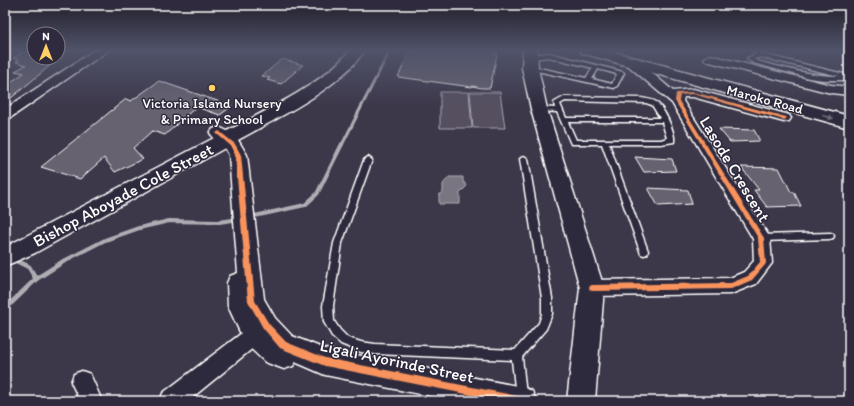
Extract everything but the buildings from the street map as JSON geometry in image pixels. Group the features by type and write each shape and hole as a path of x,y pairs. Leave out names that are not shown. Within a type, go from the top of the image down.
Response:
{"highway":[{"name":"Maroko Road","path":"674,69 849,122"},
{"name":"Maroko Road","path":"684,69 849,108"}],"street":[{"path":"5,115 74,69"},
{"name":"Bishop Aboyade Cole Street","path":"5,257 27,247 218,138 300,87 325,69"},
{"name":"Bishop Aboyade Cole Street","path":"5,246 218,138 280,109 322,83 341,69"},
{"path":"536,69 549,109 592,288 581,401"},
{"name":"Lasode Crescent","path":"592,288 731,286 750,278 763,263 761,238 677,101 646,69"},
{"path":"750,69 832,89 849,91"},
{"name":"Lasode Crescent","path":"677,101 678,94 693,93 784,118"},
{"name":"Ligali Ayorinde Street","path":"218,138 228,158 252,300 260,330 274,352 315,371 451,401"},
{"path":"171,401 260,330"},
{"name":"Ligali Ayorinde Street","path":"260,330 283,345 325,362 522,401"},
{"path":"82,382 91,401"}],"lane":[{"path":"578,69 588,81 614,86 621,73 604,69"},
{"path":"588,81 595,69"},
{"path":"782,69 823,78 849,77"},
{"path":"818,69 849,77"},
{"path":"564,99 641,100 655,105 663,120 671,134 671,140 661,142 574,142 564,120 549,109 564,99"},
{"path":"564,120 663,120"},
{"path":"605,142 644,251"},
{"path":"522,401 517,355 543,326 547,314 546,283 524,159"},
{"path":"368,160 338,243 328,306 329,322 336,333 345,341 361,347 375,349 517,355"},
{"path":"761,238 830,236"}],"shaded area":[{"path":"440,92 469,92 472,128 440,128"},
{"path":"470,92 500,92 505,128 473,128"},
{"path":"449,177 463,177 463,181 467,186 460,193 460,204 439,204 439,195 443,192 443,184"}],"waterway":[{"path":"342,145 380,69"},
{"path":"250,217 305,205 317,194 342,144"},
{"path":"62,262 105,240 139,228 169,221 219,222 239,219"},
{"path":"17,261 29,267 36,279"},
{"path":"36,279 64,261"},
{"path":"5,309 36,279"}],"cycle path":[{"path":"592,288 731,286 750,278 763,263 761,238 677,101 678,94 693,93 784,118"},
{"path":"219,133 233,145 238,155 252,301 266,326 283,345 325,362 522,401"}],"place":[{"name":"Victoria Island Nursery & Primary School","path":"212,88"}]}
